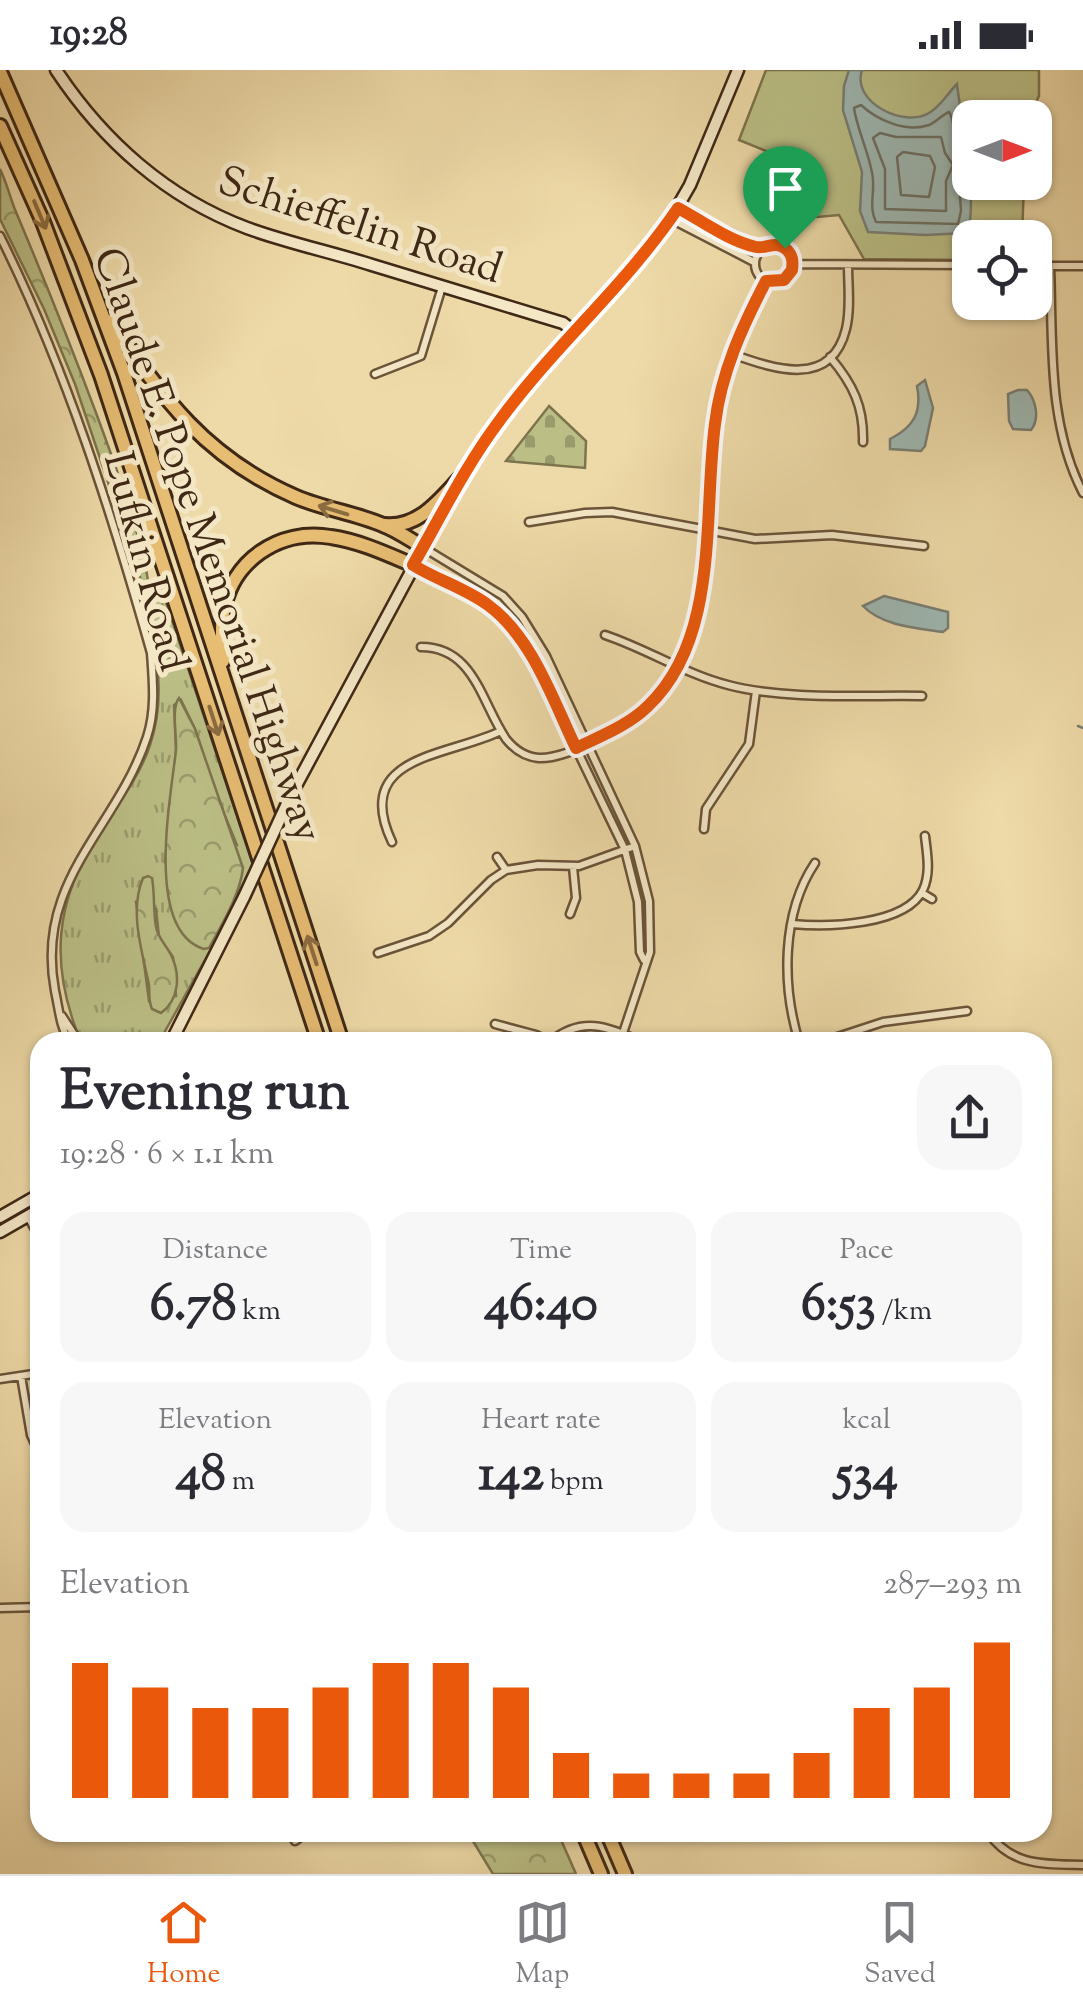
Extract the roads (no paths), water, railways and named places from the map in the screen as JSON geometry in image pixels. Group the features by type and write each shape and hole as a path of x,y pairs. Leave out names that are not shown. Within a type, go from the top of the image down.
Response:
{"highway":[{"name":"Claude E. Pope Memorial Highway","path":"0,72 98,302 339,1032"},
{"name":"Claude E. Pope Memorial Highway","path":"0,126 43,222 101,375 315,1032"},
{"path":"98,302 155,387 218,450 276,488 330,510 398,526 425,514 463,474"},
{"path":"382,524 423,547"},
{"path":"223,674 223,611 230,588 242,568 271,544 302,535 333,537 413,565"},
{"path":"309,1014 310,1032"},
{"path":"587,1842 601,1874"},
{"path":"611,1842 624,1874"}],"main road":[{"name":"Schieffelin Road","path":"56,70 104,132 149,174 196,205 248,228 563,323 575,332"},
{"path":"176,1032 291,796 463,474 498,422 626,278 674,213 738,70"},
{"path":"0,1218 30,1200"},
{"path":"0,1232 28,1217"}],"street":[{"path":"674,213 762,248"},
{"path":"674,213 754,262 757,273 766,281 784,280 793,264"},
{"name":"Lufkin Road","path":"0,236 49,344 86,442 151,653 154,686 147,737 61,898 53,964 63,1032"},
{"path":"754,262 762,248 773,244 785,248 793,264"},
{"path":"793,264 952,265"},
{"path":"732,354 790,372 812,368 830,358 846,330 848,265"},
{"path":"1052,266 1083,266"},
{"path":"420,646 444,648 458,659 472,677 500,731 513,747 532,757 556,756 576,748 620,726 648,706 678,666 694,631 715,422 732,354 766,281"},
{"path":"376,374 420,356 442,287"},
{"path":"1052,315 1056,412 1067,456 1083,493"},
{"path":"830,358 858,398 863,442"},
{"path":"529,522 612,512 755,539 832,536 924,546"},
{"path":"423,547 503,596 522,616 546,656 635,846 649,901 650,952 624,1032"},
{"path":"413,565 478,599 505,619 521,640 625,850 636,886 640,952 645,962"},
{"path":"606,635 644,648 711,680 756,691 922,696"},
{"path":"704,829 706,809 749,744 756,691"},
{"path":"392,842 381,812 383,796 394,774 414,760 500,731"},
{"path":"792,924 831,926 905,908 922,892 928,860 924,836"},
{"path":"378,953 420,940 437,930 506,870 538,865 573,866 602,860 635,846"},
{"path":"497,857 506,870"},
{"path":"796,1032 786,992 792,924 798,893 814,864"},
{"path":"570,914 576,898 573,866"},
{"path":"922,892 932,899"},
{"path":"852,1032 883,1022 967,1012"},
{"name":"Lufkin Road","path":"61,1014 73,1032"},
{"path":"496,1024 525,1032"},
{"path":"565,1032 582,1025 604,1027 612,1032"},
{"path":"28,1217 30,1220"},
{"path":"0,1378 30,1374"},
{"path":"20,1376 30,1415"},
{"path":"0,1608 30,1608"},
{"path":"996,1842 1024,1861 1083,1865"}],"water":[{"path":"849,70 862,70 864,93 872,102 894,115 919,117 929,113 957,84 959,100 952,100 952,200 971,200 970,220 952,220 952,234 868,232 860,211 862,172 843,110"},
{"path":"925,380 933,408 925,446 921,451 890,449 890,439 914,418 917,386"},
{"path":"1027,390 1035,404 1031,430 1013,429 1009,421 1008,394"},
{"path":"884,596 948,612 948,628 943,632 900,625 863,606"}],"waterway":[{"path":"1078,726 1083,728"}]}
